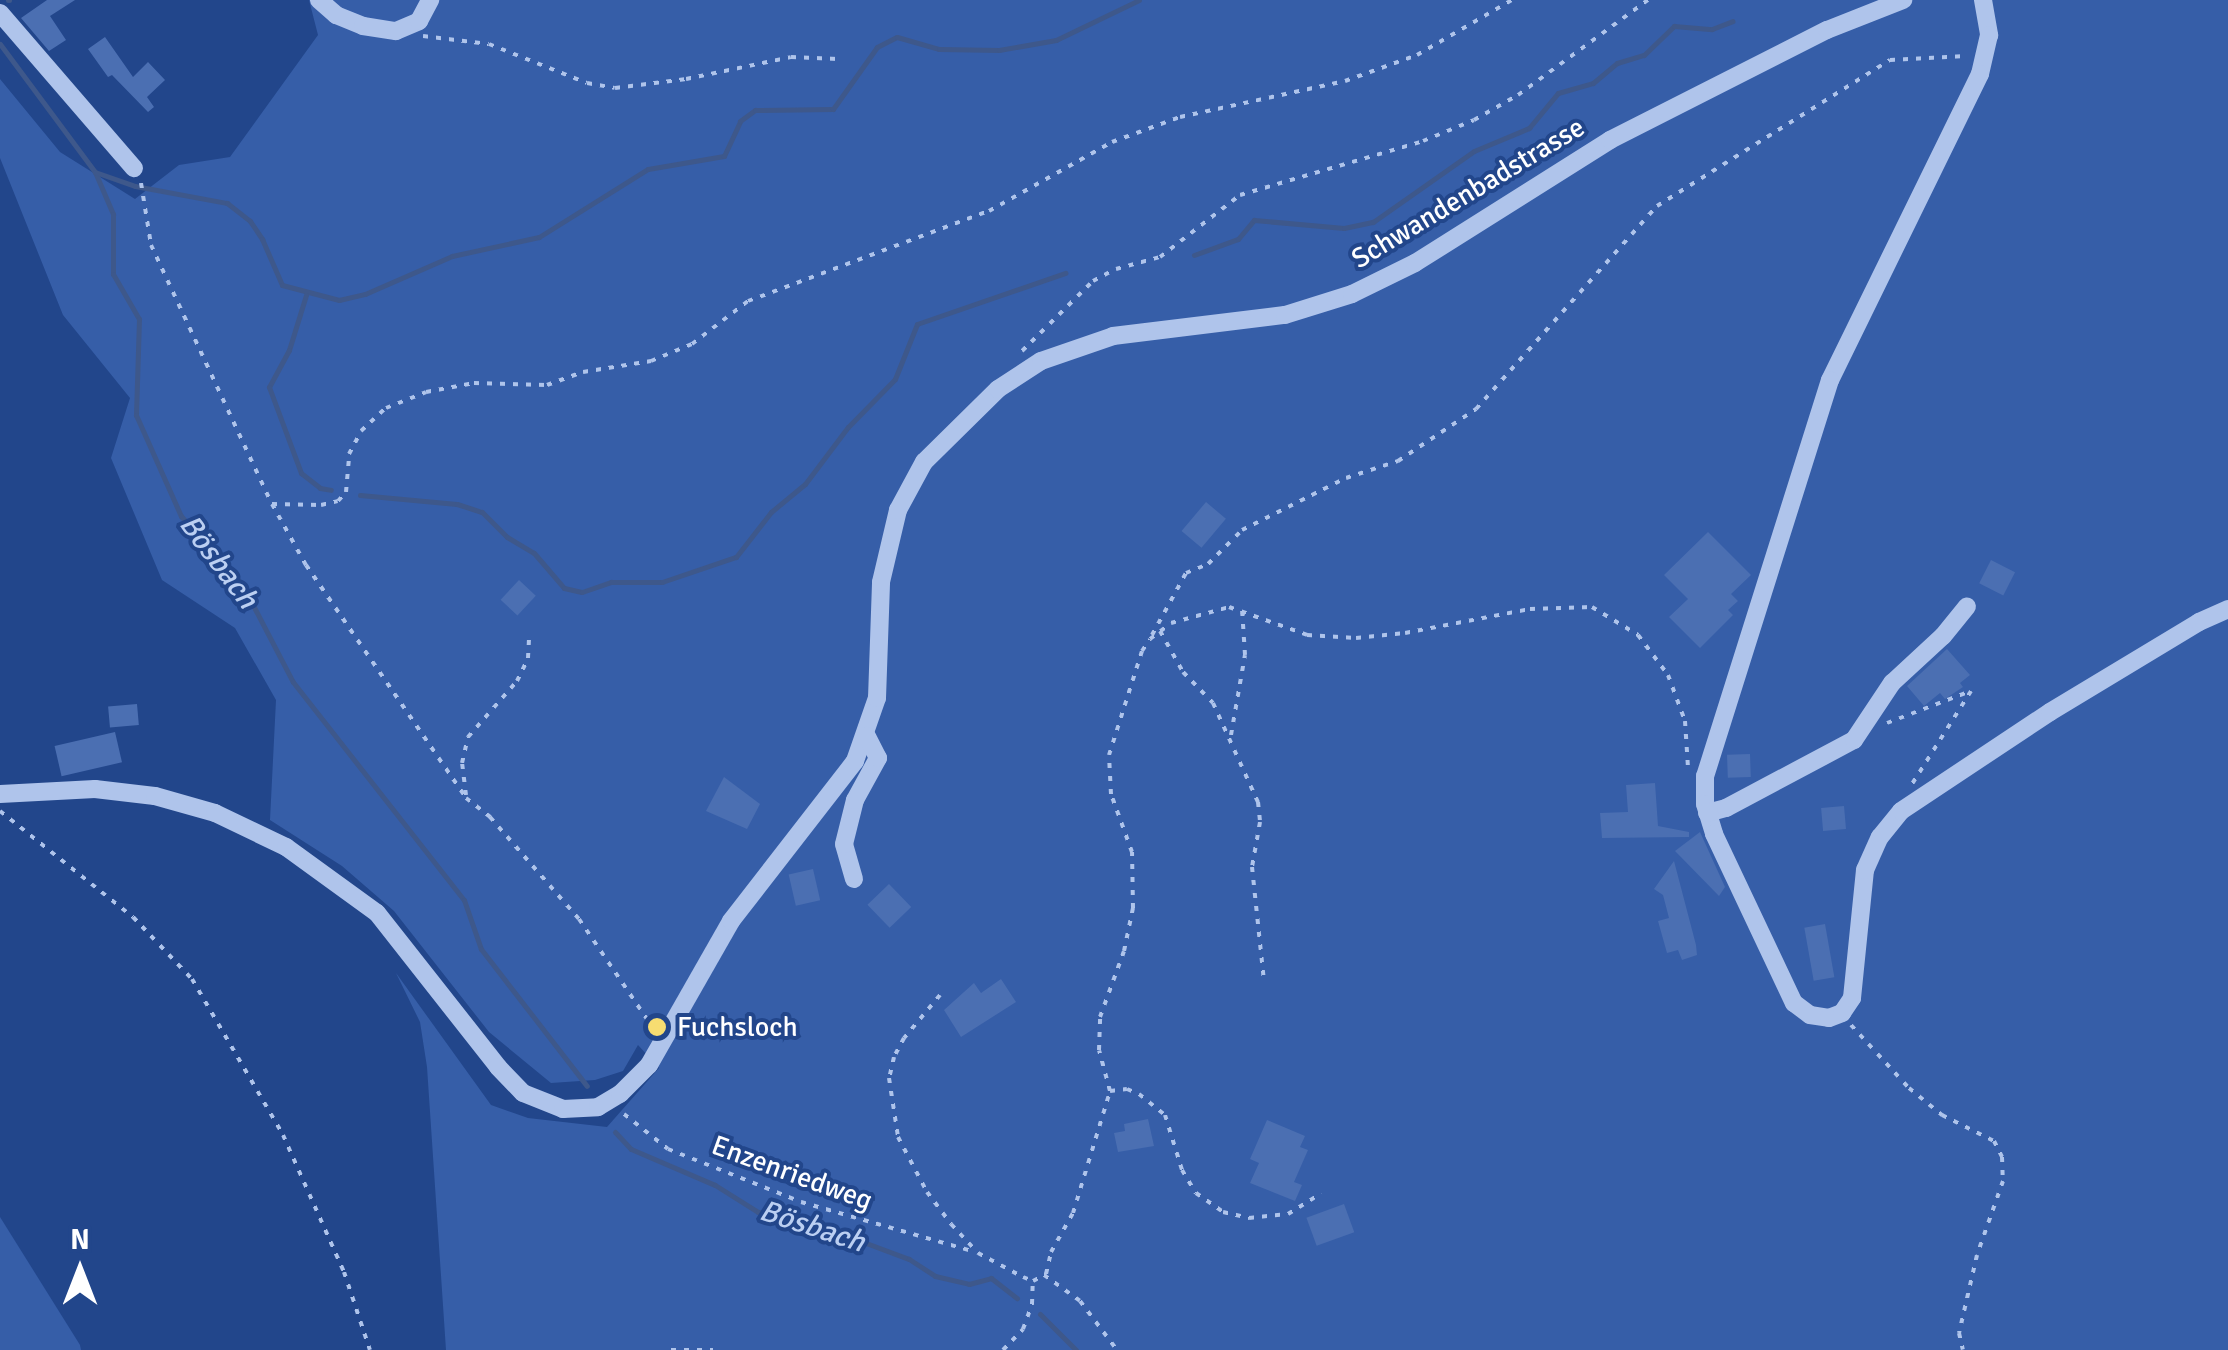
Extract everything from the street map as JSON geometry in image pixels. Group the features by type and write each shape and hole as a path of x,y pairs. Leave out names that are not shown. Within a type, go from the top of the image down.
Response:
{"street":[{"path":"318,0 336,15 363,26 396,30 413,26 430,0"},
{"name":"Schwandenbadstrasse","path":"608,1102 639,1078 731,921 834,792 867,736 878,686 882,582 898,510 924,462 1015,376 1078,345 1112,336 1285,315 1352,294 1415,262 1627,130 1827,30 1903,0"},
{"path":"1982,0 1990,35 1986,55 1830,380 1709,761 1704,788 1707,813 1794,1002 1819,1018 1842,1013 1854,987 1865,870 1880,837 1901,811 2050,712 2199,622 2228,610"},
{"path":"0,13 137,176"},
{"path":"1707,813 1726,808 1826,757 1861,733 1892,683 1943,636 1967,606"},
{"path":"854,879 844,844 855,800 878,758 867,736"},
{"path":"0,794 124,792 180,802 235,821 315,866 377,913 523,1093 563,1109 588,1109 608,1102"}],"path":[{"path":"272,504 322,506 338,501 346,492 349,454 361,431 386,408 426,392 458,386 548,386 583,372 652,361 692,344 748,301 989,212 1112,142 1180,118 1345,82 1417,56 1512,0"},
{"path":"1015,362 1060,310 1093,282 1116,269 1160,257 1240,196 1423,141 1474,120 1518,95 1648,0"},
{"path":"413,26 429,38 489,44 587,82 615,88 686,79 791,57 838,59"},
{"path":"1003,1350 1022,1329 1032,1304 1033,1281 1044,1275 1051,1252 1072,1213 1110,1091 1098,1032 1102,1004 1132,923 1132,852 1111,794 1107,768 1120,718 1150,639 1186,573 1208,564 1242,530 1346,478 1398,462 1476,408 1657,206 1890,60 1986,55"},
{"path":"137,176 151,245 272,504 306,566 466,798 490,817 579,919 662,1042"},
{"path":"1150,639 1160,630 1201,613 1242,608 1307,635 1356,638 1405,633 1530,608 1592,606 1625,624 1655,655 1678,696 1688,740"},
{"path":"1230,735 1245,655 1242,608"},
{"path":"1160,630 1168,650 1213,703 1258,802 1260,822 1252,867 1264,981"},
{"path":"466,798 462,763 468,737 517,681 528,658 529,637"},
{"path":"1861,733 1971,691 1915,777 1901,811"},
{"path":"0,811 134,918 192,978 282,1135 344,1272 370,1350"},
{"name":"Enzenriedweg","path":"940,995 894,1056 891,1108 898,1137 927,1192 978,1252"},
{"path":"1842,1013 1909,1088 1942,1115 1994,1140 2002,1157 2003,1181 1977,1254 1960,1333 1963,1350"},
{"path":"1110,1091 1126,1089 1139,1094 1165,1115 1182,1170 1196,1192 1223,1212 1248,1218 1288,1214 1321,1194"},
{"name":"Enzenriedweg","path":"608,1102 668,1150 801,1202 927,1242 978,1252 1033,1281"},
{"path":"1044,1275 1080,1301 1117,1350"},
{"path":"670,1350 714,1350"}],"shaded area":[{"path":"309,0 2228,0 2228,1350 446,1350 427,1067 420,1022 396,973 491,1105 528,1118 607,1127 659,1068 638,1045 623,1071 595,1080 551,1083 489,1032 394,911 342,866 270,820 276,700 235,628 162,580 111,458 130,398 63,315 0,158 0,79 60,152 135,199 179,165 230,157 318,35"},
{"path":"0,1217 80,1345 81,1350 0,1350"}],"building":[{"path":"47,0 75,0 50,16 66,40 49,51 21,18"},
{"path":"105,37 133,77 148,62 165,80 147,97 154,107 148,112 112,75 108,77 88,49"},
{"path":"1206,502 1226,519 1201,548 1182,531"},
{"path":"1708,532 1751,575 1731,594 1738,601 1728,610 1733,615 1700,648 1669,617 1688,599 1664,575"},
{"path":"1991,560 2015,572 2003,595 1979,583"},
{"path":"519,580 536,596 517,615 501,600"},
{"path":"1947,649 1970,675 1960,683 1963,687 1945,699 1940,693 1924,706 1907,686"},
{"path":"137,704 139,725 110,727 108,707"},
{"path":"115,732 122,762 62,776 55,746"},
{"path":"1750,754 1751,777 1728,778 1727,755"},
{"path":"724,777 760,804 747,829 706,811"},
{"path":"1655,783 1658,826 1689,832 1689,837 1602,838 1600,813 1628,812 1626,785"},
{"path":"1844,806 1846,829 1823,831 1821,808"},
{"path":"1700,832 1725,887 1719,896 1675,851"},
{"path":"1674,861 1697,955 1682,960 1678,950 1667,953 1658,921 1669,918 1663,895 1654,889"},
{"path":"813,869 820,900 796,906 789,875"},
{"path":"889,884 911,907 890,928 867,905"},
{"path":"1825,924 1834,977 1814,981 1804,928"},
{"path":"1001,979 1016,1002 961,1037 944,1010 974,983 981,993"},
{"path":"1148,1119 1154,1146 1118,1152 1114,1133 1125,1131 1124,1124"},
{"path":"1267,1120 1305,1136 1300,1147 1308,1150 1294,1182 1302,1185 1295,1201 1250,1183 1259,1163 1250,1159"},
{"path":"1344,1204 1354,1232 1317,1246 1306,1218"}],"waterway":[{"path":"95,172 135,186 227,203 250,221 282,285 339,300 365,294 452,256 539,237 648,169 724,156 740,121 755,110 833,109 877,47 897,37 939,49 999,50 1056,40 1139,0"},
{"path":"1194,255 1238,239 1254,220 1344,228 1373,222 1474,151 1529,128 1558,93 1593,83 1617,63 1644,55 1674,26 1712,29 1733,21"},
{"name":"Bösbach","path":"0,44 95,172 113,214 113,274 139,319 136,415 181,516 243,586 293,682 464,900 481,949 587,1086"},
{"path":"360,495 457,504 482,512 507,537 534,553 564,588 582,592 611,582 662,582 736,557 771,512 805,484 848,427 895,379 917,324 1065,273"},
{"path":"306,295 289,350 269,387 301,473 320,488 331,490"},
{"name":"Bösbach","path":"615,1132 631,1149 715,1185 758,1212 802,1221 866,1243 909,1259 935,1276 969,1284 991,1278 1017,1298"},
{"name":"Bösbach","path":"1040,1314 1076,1350"}],"place":[{"name":"Fuchsloch","path":"657,1027"}]}
